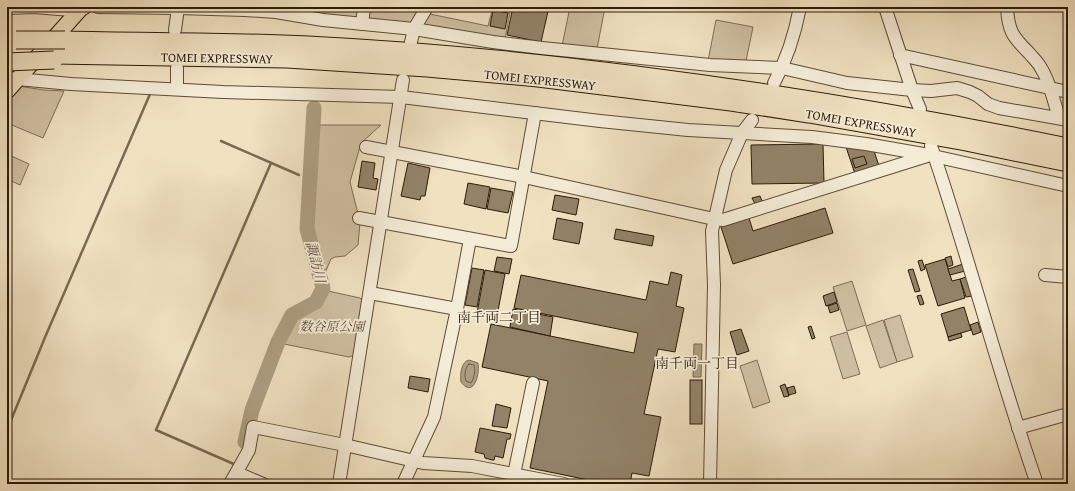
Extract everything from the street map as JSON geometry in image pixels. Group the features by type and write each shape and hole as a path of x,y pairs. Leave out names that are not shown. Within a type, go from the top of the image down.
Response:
{"highway":[{"name":"TOMEI EXPRESSWAY","path":"9,50 64,40 308,45 472,57 667,78 823,101 969,127 1068,147"},
{"name":"TOMEI EXPRESSWAY","path":"9,50 55,58 122,56 287,59 427,68 538,78 731,102 809,114 966,142 1068,163"}],"main road":[{"path":"7,91 13,78 84,8"}],"street":[{"path":"98,7 178,8 276,12 362,24 414,29 542,48 710,65 782,68 847,83 931,91 957,88 970,92 988,104 999,108 1063,119"},
{"path":"362,24 364,7"},
{"path":"410,42 414,29 427,7"},
{"path":"774,83 782,68 795,32 800,7"},
{"path":"885,7 912,90 920,109"},
{"path":"1007,7 1008,24 1011,31 1041,66 1063,119"},
{"path":"7,8 84,8"},
{"path":"175,30 178,8"},
{"path":"900,55 1068,92"},
{"path":"177,68 177,89"},
{"path":"13,78 71,84 246,93 401,97 608,122 812,137 931,153 1068,186"},
{"path":"339,484 382,222 403,80"},
{"path":"359,218 511,246 535,113"},
{"path":"710,484 714,285 712,231 726,170 742,133 752,120"},
{"path":"366,147 524,177 714,220 724,220 931,153"},
{"path":"931,153 1037,484"},
{"path":"403,484 434,417 470,239"},
{"path":"1045,275 1068,277"},
{"path":"370,293 457,309"},
{"path":"513,479 533,383"},
{"path":"1018,428 1068,414"},
{"path":"230,484 249,450 253,427 345,444 422,463 472,466 513,479 564,484"},
{"path":"237,473 264,484"}],"green space":[{"path":"267,7 423,7 414,21 409,25"},
{"path":"493,7 511,7 505,39 419,27 425,13 488,26"},
{"path":"570,7 605,7 597,49 562,46"},
{"path":"716,20 753,27 746,61 708,61"},
{"path":"18,86 64,91 43,138 7,123 7,99"},
{"path":"316,125 381,125 361,143 350,182 360,222 358,245 345,256 331,259 324,275 311,224"},
{"path":"7,154 29,164 20,185 7,179"},
{"path":"852,281 866,325 847,331 833,287"},
{"name":"数谷原公園","path":"328,291 360,298 363,301 355,355 349,357 284,344 282,341 295,320 316,305 324,293"},
{"path":"900,315 913,357 897,362 884,320"},
{"path":"883,320 897,362 880,368 866,326"},
{"path":"847,332 860,374 843,379 830,337"},
{"path":"757,360 770,402 753,408 740,366"}],"water":[{"path":"694,344 702,344 701,377 693,377"},
{"path":"469,360 478,363 478,373 475,383 469,388 461,382 461,372 464,363"}],"building":[{"path":"513,7 549,7 541,42 507,35"},
{"path":"493,10 508,13 505,29 490,26"},
{"path":"823,144 824,183 752,184 751,145"},
{"path":"845,144 873,148 879,166 855,174"},
{"path":"864,156 867,164 855,168 852,159"},
{"path":"362,161 375,163 373,178 378,179 376,190 358,187"},
{"path":"408,163 430,168 425,196 421,196 420,200 401,196"},
{"path":"468,183 490,187 486,209 464,204"},
{"path":"491,188 513,192 508,213 487,209"},
{"path":"555,195 579,199 576,215 552,210"},
{"path":"760,196 762,201 755,204 752,198"},
{"path":"825,208 833,233 733,264 721,227 749,218 753,231"},
{"path":"557,218 583,223 579,244 553,239"},
{"path":"616,229 654,236 652,246 614,239"},
{"path":"951,256 953,265 948,267 945,258"},
{"path":"497,257 512,259 509,274 494,271"},
{"path":"945,259 952,281 960,279 965,298 938,306 925,265"},
{"path":"922,260 925,269 921,271 918,261"},
{"path":"963,264 965,271 950,275 948,269"},
{"path":"472,268 484,270 477,307 465,305"},
{"path":"913,269 920,291 915,292 908,270"},
{"path":"485,270 505,274 497,316 477,313"},
{"path":"671,272 682,275 676,306 684,308 675,352 658,349 644,414 661,417 649,476 632,473 630,484 608,484 530,468 548,381 482,367 491,324 634,353 638,333 514,308 521,275 646,300 650,281 668,285"},
{"path":"966,277 972,296 966,297 960,279"},
{"path":"834,292 837,302 826,306 823,296"},
{"path":"921,295 924,304 920,305 917,296"},
{"path":"837,303 839,310 830,313 828,306"},
{"path":"964,307 971,330 948,337 941,314"},
{"path":"513,309 553,317 550,336 510,327"},
{"path":"978,322 981,332 973,335 970,325"},
{"path":"811,326 815,338 812,339 808,327"},
{"path":"741,329 749,351 737,355 730,332"},
{"path":"961,333 962,337 949,341 948,337"},
{"path":"410,376 430,379 428,392 408,388"},
{"path":"690,380 702,380 702,424 690,424"},
{"path":"785,384 789,396 784,397 780,386"},
{"path":"794,386 796,393 789,395 787,388"},
{"path":"496,404 511,408 507,428 492,426"},
{"path":"480,428 511,434 510,439 507,439 503,458 495,456 494,460 492,460 485,458 484,454 475,452"}],"waterway":[{"path":"7,430 46,335 150,94"},
{"name":"諏訪川","path":"245,442 252,410 278,342 292,315 316,302 323,288 307,229 314,108"},
{"path":"221,141 299,175"},
{"path":"236,465 156,430 271,163"}],"district":[{"name":"南千両二丁目","path":"499,317"},
{"name":"南千両一丁目","path":"697,363"}]}
